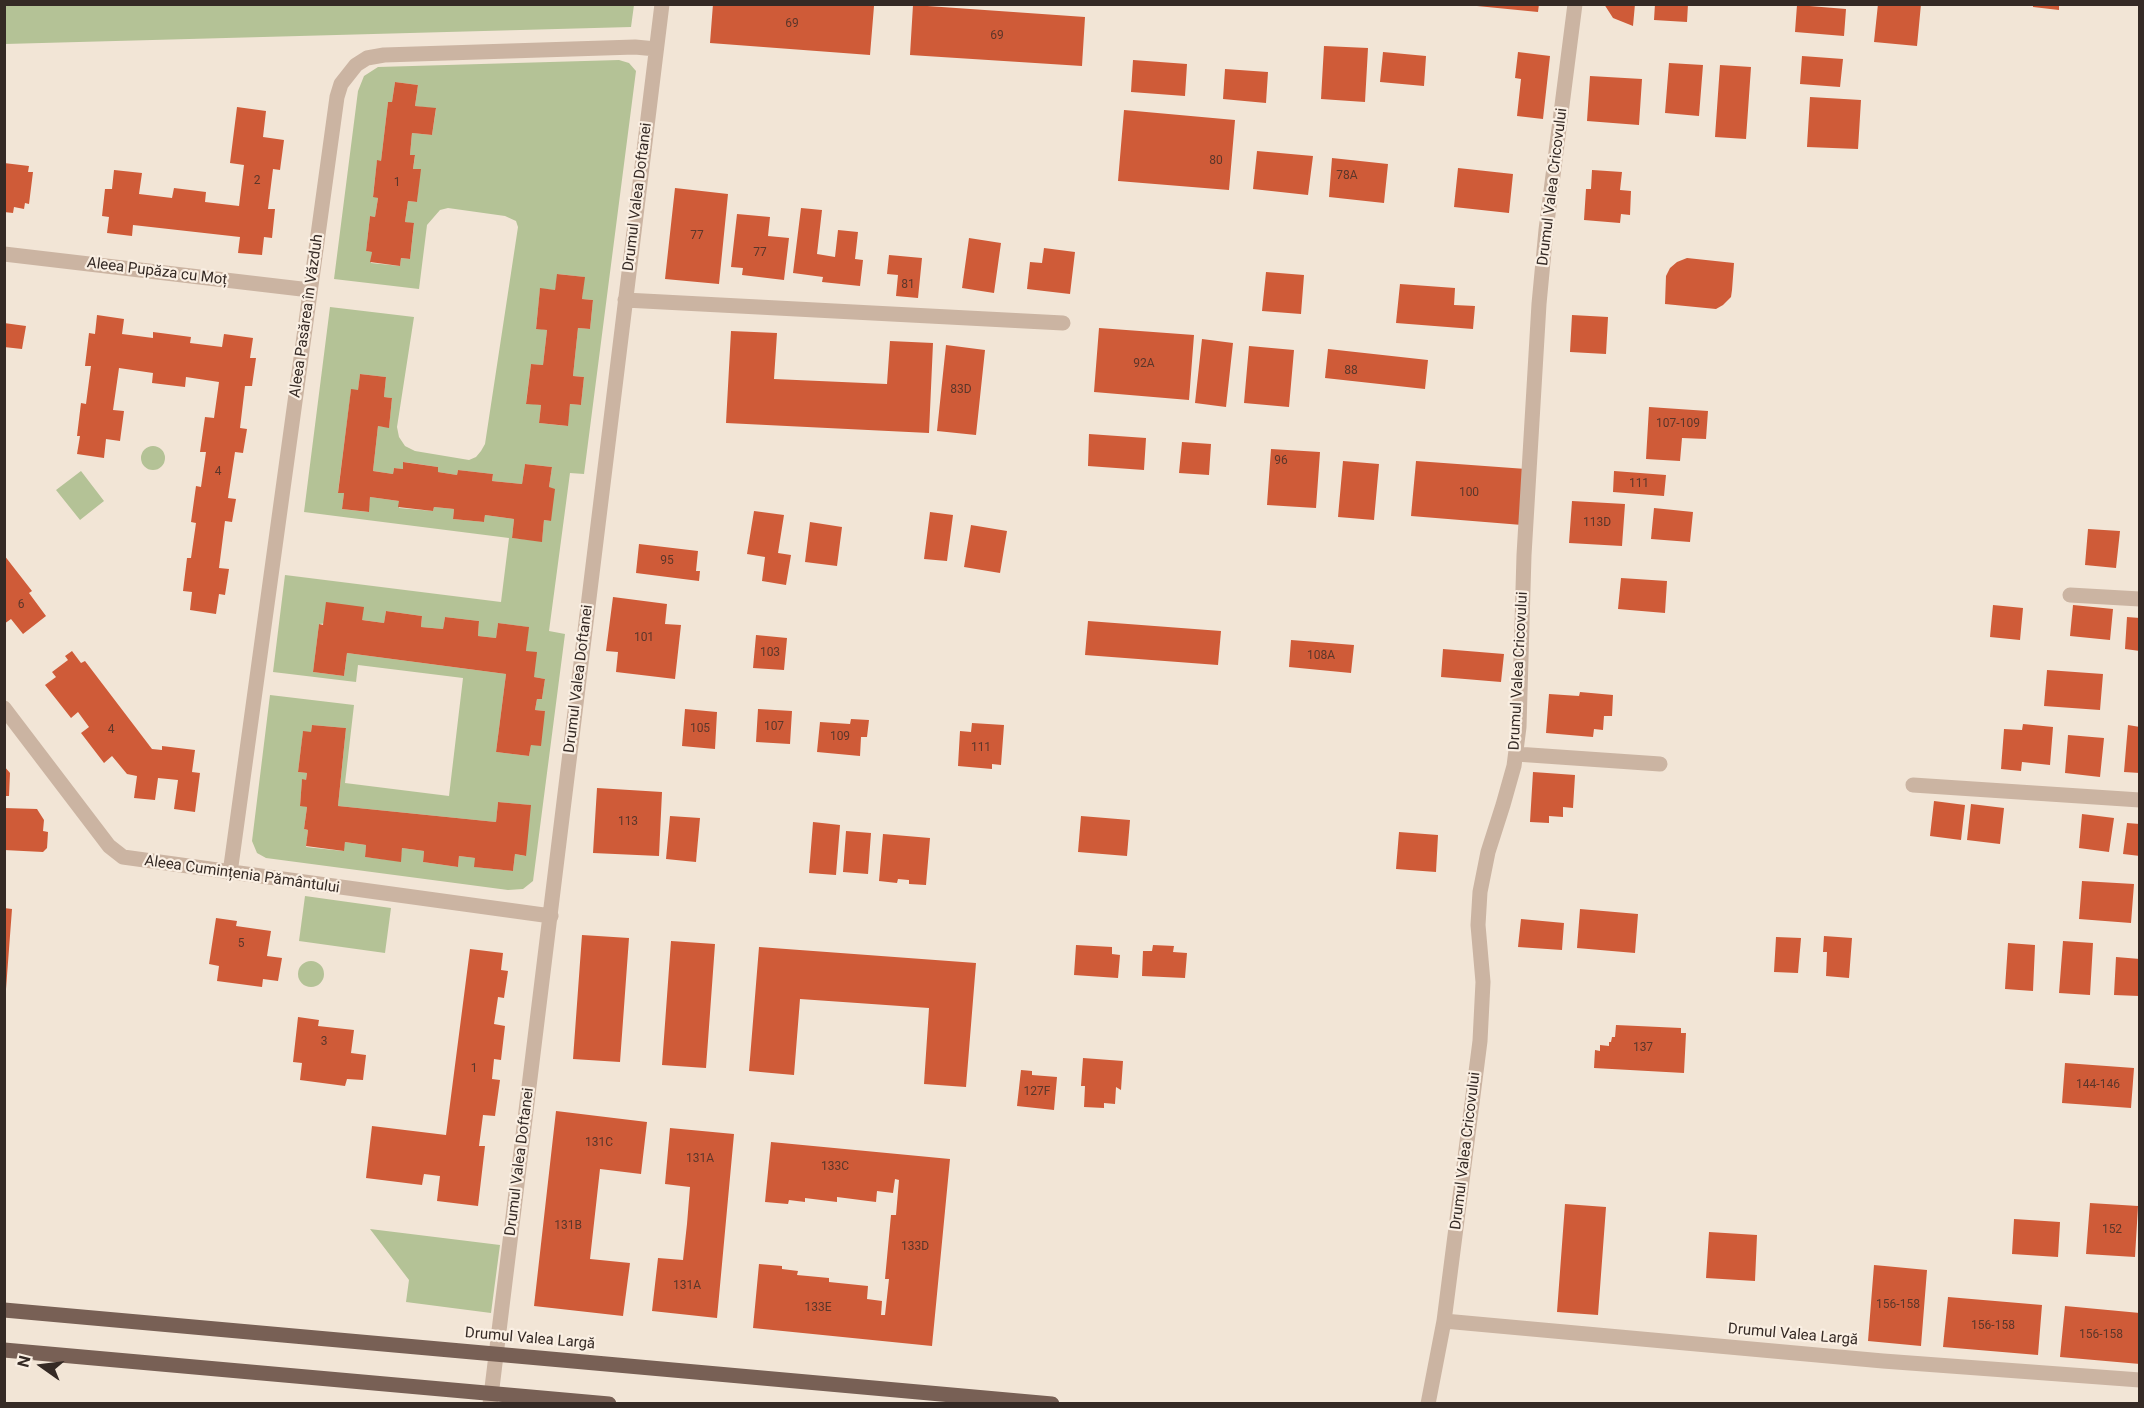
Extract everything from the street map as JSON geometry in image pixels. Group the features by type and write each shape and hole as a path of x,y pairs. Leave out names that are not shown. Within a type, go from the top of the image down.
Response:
{"main road":[{"name":"Drumul Valea Largă","path":"4,1310 1052,1404"},
{"path":"4,1350 490,1398 609,1404"}],"street":[{"name":"Drumul Valea Doftanei","path":"490,1398 662,4"},
{"name":"Drumul Valea Cricovului","path":"1428,1404 1444,1322 1480,1041 1483,982 1478,925 1480,892 1488,852 1516,754 1519,727 1524,555 1539,303 1575,4"},
{"name":"Aleea Pasărea în Văzduh","path":"230,873 337,97 341,84 356,64 367,58 384,55 635,47 656,49"},
{"name":"Aleea Pupăza cu Moț","path":"4,254 310,290"},
{"path":"625,300 1063,323"},
{"path":"2070,595 2139,599"},
{"name":"Aleea Cumințenia Pământului","path":"4,708 114,851 123,857 551,916"},
{"path":"1516,754 1660,764"},
{"path":"1913,785 2139,800"},
{"name":"Drumul Valea Largă","path":"1444,1322 1883,1361 2139,1380"}],"green space":[{"path":"4,5 634,5 631,27 5,44"},
{"path":"619,60 629,63 636,71 584,474 570,473 549,631 565,634 533,881 523,889 508,890 266,858 257,853 252,841 270,695 354,705 345,783 449,796 463,678 358,665 356,682 273,672 285,575 501,602 509,538 304,512 330,307 414,317 397,427 399,437 405,446 415,451 469,460 476,457 485,444 518,227 516,221 505,216 448,208 440,210 427,225 419,289 334,279 358,91 364,76 378,67","holes":["395,82 418,85 415,106 436,109 432,135 412,133 410,155 415,156 413,169 420,169 417,202 408,201 405,222 414,224 410,259 401,258 400,266 371,263 372,252 366,251 370,216 375,217 378,198 373,196 377,161 381,161 388,102 392,102","558,274 584,277 582,299 593,300 590,329 578,328 573,376 584,377 581,405 570,404 567,426 539,423 541,405 526,403 531,364 543,365 547,330 536,328 540,289 555,290","360,374 386,377 384,397 392,398 389,427 378,426 373,471 393,474 394,468 403,469 404,462 438,467 438,472 457,475 458,470 493,474 492,481 522,484 525,464 552,467 549,487 551,521 544,520 542,541 512,538 514,519 485,515 484,522 453,519 454,509 434,507 433,511 399,508 399,501 370,497 368,512 342,509 344,493 338,492 351,390 358,390","386,611 422,616 421,627 443,629 445,617 479,621 478,636 496,638 498,623 528,627 526,651 534,677 545,679 542,699 537,699 535,710 545,711 531,745 529,756 496,752 506,674 347,653 344,676 313,672 319,624 362,620 384,623","312,725 346,728 338,806 496,822 498,802 530,805 525,856 515,854 513,871 475,867 475,858 459,856 458,867 423,862 424,851 402,848 400,861 365,857 366,845 345,842 343,851 306,847 308,830 304,829 307,807 300,805 302,780 306,780 307,773 298,772 303,732 311,732"]},
{"path":"153,446 158,447 164,453 164,463 158,469 153,470 148,469 142,463 141,458 142,453 148,447"},
{"path":"81,471 104,501 80,520 56,490"},
{"path":"305,896 391,908 385,953 299,941"},
{"path":"311,961 320,965 324,974 320,983 311,987 302,983 298,974 302,965"},
{"path":"370,1229 500,1245 491,1313 406,1302 409,1280"}],"building":[{"path":"713,4 874,6 870,55 710,43"},
{"path":"1477,4 1539,4 1538,12 1477,6"},
{"path":"1604,4 1635,4 1633,26 1613,18"},
{"path":"1655,4 1688,4 1687,22 1654,20"},
{"path":"1878,4 1921,4 1917,46 1874,42"},
{"path":"2033,4 2059,4 2059,10 2033,7"},
{"path":"913,5 1085,17 1082,66 910,55"},
{"path":"1797,5 1846,9 1844,36 1795,32"},
{"path":"1324,46 1368,48 1365,102 1321,99"},
{"path":"1383,52 1426,56 1424,86 1380,82"},
{"path":"1518,52 1550,56 1543,119 1517,116 1521,79 1515,78"},
{"path":"1802,56 1843,59 1840,87 1800,84"},
{"path":"1133,60 1187,64 1185,96 1131,92"},
{"path":"1669,63 1703,65 1699,116 1665,113"},
{"path":"1720,65 1751,67 1746,139 1715,137"},
{"path":"1225,69 1268,72 1266,103 1223,99"},
{"path":"1590,76 1642,79 1639,125 1587,121"},
{"path":"395,82 418,85 415,106 436,108 432,135 412,133 410,155 415,155 413,169 421,169 417,202 408,201 405,222 414,223 410,259 401,258 400,266 370,262 372,252 366,251 370,216 375,217 378,198 373,197 377,160 381,161 388,102 392,102"},
{"path":"1810,97 1861,100 1858,149 1807,147"},
{"path":"237,107 266,111 263,137 284,140 280,170 273,169 268,209 275,209 272,238 264,237 262,255 238,253 240,237 133,225 132,236 107,233 109,217 102,216 105,189 112,189 114,170 142,173 139,194 172,198 174,188 206,192 205,202 239,206 244,165 230,163"},
{"path":"1124,110 1235,120 1229,190 1118,181"},
{"path":"1257,151 1313,156 1308,195 1253,189"},
{"path":"1332,158 1388,164 1384,203 1329,197"},
{"path":"4,163 29,166 28,172 33,172 29,204 25,203 24,209 14,207 13,213 4,212"},
{"path":"1458,168 1513,174 1509,213 1454,207"},
{"path":"1592,170 1622,172 1620,190 1631,191 1630,215 1621,214 1620,223 1584,220 1586,189 1591,189"},
{"path":"675,188 728,194 719,284 665,279"},
{"path":"801,208 822,210 817,254 835,257 838,230 858,232 855,259 863,260 860,286 822,282 823,277 793,273"},
{"path":"737,214 770,217 768,236 789,238 784,280 742,275 743,268 731,267"},
{"path":"969,238 1001,243 994,293 962,288"},
{"path":"1044,248 1075,252 1070,294 1027,289 1030,262 1042,263"},
{"path":"889,255 922,258 918,298 896,296 898,275 887,274"},
{"path":"1687,258 1734,263 1731,297 1723,305 1716,309 1665,304 1666,276 1677,262"},
{"path":"1266,272 1304,275 1301,314 1262,311"},
{"path":"557,274 585,277 582,299 593,300 590,329 578,328 573,376 584,377 581,405 570,404 568,426 539,423 541,405 526,404 531,364 543,365 547,330 536,329 540,288 555,290"},
{"path":"1400,284 1455,288 1454,305 1475,306 1473,329 1396,323"},
{"path":"97,315 124,319 122,334 153,338 153,332 191,337 190,343 222,347 224,334 253,338 250,358 256,358 252,386 245,386 240,428 247,429 243,453 235,452 228,498 236,499 232,522 225,521 219,568 229,569 225,595 219,594 216,614 190,610 192,592 183,591 187,558 191,558 196,523 191,522 196,486 201,487 206,452 200,452 205,417 214,418 219,382 186,377 185,387 152,383 153,373 119,368 113,410 124,411 120,441 106,439 104,458 77,454 81,403 86,404 91,366 85,366 89,333 95,334"},
{"path":"1572,315 1608,317 1606,354 1570,352"},
{"path":"4,323 26,326 22,349 4,347"},
{"path":"1099,328 1194,335 1189,400 1094,392"},
{"path":"731,331 777,333 774,379 887,384 890,341 933,343 929,433 726,423"},
{"path":"1202,339 1233,343 1226,407 1195,403"},
{"path":"946,345 985,350 976,435 937,431"},
{"path":"1249,346 1294,350 1289,407 1244,403"},
{"path":"1328,349 1428,360 1425,389 1325,378"},
{"path":"360,374 386,377 384,397 392,398 389,428 378,426 373,471 393,474 394,468 403,469 403,462 438,467 438,472 457,475 458,470 493,474 492,481 522,484 525,464 552,467 549,487 555,489 551,521 544,520 542,542 512,538 514,519 485,515 484,522 453,519 454,509 434,507 433,511 398,507 399,501 370,497 369,512 342,509 344,493 338,493 351,389 358,390"},
{"path":"1649,407 1708,411 1706,439 1682,438 1680,461 1646,459"},
{"path":"1089,434 1146,438 1144,470 1088,466"},
{"path":"1182,442 1211,444 1209,475 1179,473"},
{"path":"1271,449 1320,452 1316,508 1267,505"},
{"path":"1343,461 1379,464 1374,520 1338,517"},
{"path":"1416,461 1526,469 1522,525 1411,516"},
{"path":"1614,471 1666,475 1664,496 1613,492"},
{"path":"1572,501 1625,504 1622,546 1569,543"},
{"path":"1654,508 1693,512 1690,542 1651,539"},
{"path":"754,511 784,515 778,553 791,555 786,585 762,581 765,557 747,554"},
{"path":"930,512 953,515 947,561 924,559"},
{"path":"810,522 842,527 837,566 805,562"},
{"path":"971,525 1007,531 1000,573 964,567"},
{"path":"2088,529 2120,531 2116,568 2085,565"},
{"path":"639,544 698,551 696,571 700,571 699,581 636,573"},
{"path":"4,555 32,591 29,593 46,616 23,634 11,619 4,624"},
{"path":"1621,578 1667,581 1665,613 1618,609"},
{"path":"613,597 667,604 665,624 681,625 675,679 616,672 618,652 606,651"},
{"path":"326,602 364,607 362,620 384,623 386,611 422,616 421,627 443,629 445,617 479,621 478,636 496,638 498,623 529,627 526,651 537,652 534,677 545,679 542,699 537,699 535,710 545,711 541,746 531,745 529,756 496,752 506,674 347,653 344,676 313,672 319,624 323,625"},
{"path":"1993,605 2023,608 2020,640 1990,637"},
{"path":"2073,605 2113,609 2110,640 2070,636"},
{"path":"2127,617 2140,618 2140,651 2125,649"},
{"path":"1088,621 1221,631 1218,665 1085,655"},
{"path":"756,635 787,638 784,670 753,668"},
{"path":"1291,640 1354,645 1351,673 1289,667"},
{"path":"1443,649 1504,654 1501,682 1441,677"},
{"path":"72,651 81,663 85,661 152,749 162,750 162,746 195,750 192,772 200,773 195,812 174,809 178,780 158,778 155,800 134,798 137,776 127,774 112,756 104,763 81,733 89,727 78,712 71,718 45,685 56,677 52,672 68,660 65,656"},
{"path":"2047,670 2103,674 2100,710 2044,706"},
{"path":"1580,692 1613,695 1612,716 1604,716 1603,730 1594,729 1593,737 1546,733 1549,694 1579,696"},
{"path":"685,709 717,712 715,749 682,746"},
{"path":"758,709 792,711 790,744 756,742"},
{"path":"851,719 869,720 867,737 861,737 860,756 817,752 820,722 850,724"},
{"path":"972,723 1004,725 1001,765 992,764 992,769 958,766 960,731 971,732"},
{"path":"2023,724 2053,727 2050,765 2022,762 2021,771 2001,769 2004,729 2022,730"},
{"path":"312,725 346,728 338,806 496,822 498,802 531,805 526,856 515,854 513,871 474,867 475,858 459,856 458,867 423,862 424,851 402,848 401,862 365,857 366,845 345,842 344,851 306,846 308,830 304,829 307,807 300,806 302,779 306,780 307,773 298,772 303,731 311,732"},
{"path":"2128,725 2140,727 2140,773 2124,772"},
{"path":"2068,735 2104,738 2100,777 2065,773"},
{"path":"4,766 10,773 9,796 4,796"},
{"path":"1533,772 1575,775 1573,808 1563,807 1563,817 1549,816 1549,823 1530,822"},
{"path":"597,788 662,792 659,856 593,853"},
{"path":"1934,801 1965,805 1961,840 1930,836"},
{"path":"1971,804 2004,808 2000,844 1967,840"},
{"path":"4,808 37,809 44,820 43,831 48,832 47,848 43,852 4,850"},
{"path":"2082,814 2114,818 2109,852 2079,848"},
{"path":"670,816 700,818 696,862 666,859"},
{"path":"1081,816 1130,820 1127,856 1078,852"},
{"path":"813,822 840,825 836,875 809,873"},
{"path":"2127,823 2140,824 2140,856 2123,854"},
{"path":"846,831 871,833 868,874 843,872"},
{"path":"1399,832 1438,835 1436,872 1396,869"},
{"path":"883,834 930,838 926,885 909,884 909,880 898,879 897,883 879,881"},
{"path":"2082,881 2134,884 2131,923 2079,919"},
{"path":"4,908 12,909 6,989 4,989"},
{"path":"1580,909 1638,914 1635,953 1577,948"},
{"path":"216,918 237,921 236,926 271,931 267,956 282,958 278,981 263,979 262,987 217,981 219,966 209,964"},
{"path":"1521,919 1564,923 1562,950 1518,947"},
{"path":"582,935 629,938 620,1062 573,1059"},
{"path":"1824,936 1852,938 1849,978 1826,976 1827,952 1823,952"},
{"path":"1776,937 1801,938 1798,973 1774,972"},
{"path":"671,941 715,944 706,1068 662,1065"},
{"path":"2063,941 2093,943 2090,995 2059,993"},
{"path":"2008,943 2035,945 2033,991 2005,989"},
{"path":"1076,945 1112,947 1112,954 1120,955 1118,978 1074,975"},
{"path":"1153,945 1174,946 1173,952 1187,953 1185,978 1142,976 1143,951 1152,951"},
{"path":"759,947 976,963 966,1087 924,1084 929,1008 800,999 794,1075 749,1071"},
{"path":"470,949 503,953 501,970 508,971 504,998 498,997 494,1024 505,1026 501,1060 494,1059 492,1079 500,1080 495,1116 483,1115 479,1146 485,1146 478,1206 437,1201 440,1176 424,1174 422,1185 366,1178 372,1126 446,1135"},
{"path":"2116,957 2140,959 2139,996 2114,995"},
{"path":"298,1017 319,1020 318,1026 354,1030 351,1053 366,1055 363,1080 347,1079 345,1086 300,1080 302,1063 293,1062"},
{"path":"1616,1025 1681,1028 1681,1033 1686,1033 1684,1073 1594,1068 1595,1050 1600,1051 1600,1045 1609,1046 1612,1037 1615,1037"},
{"path":"1083,1058 1123,1061 1121,1090 1116,1087 1115,1104 1104,1103 1104,1108 1084,1107 1085,1086 1081,1086"},
{"path":"2065,1063 2134,1068 2131,1108 2062,1103"},
{"path":"1021,1070 1032,1071 1032,1075 1057,1077 1054,1110 1017,1106"},
{"path":"556,1111 647,1122 641,1174 600,1169 590,1259 630,1263 623,1316 534,1306"},
{"path":"670,1128 734,1134 717,1318 652,1311 658,1258 683,1260 687,1224 690,1187 665,1184"},
{"path":"771,1142 950,1159 932,1346 753,1328 759,1264 782,1266 782,1269 798,1271 797,1275 829,1278 829,1282 868,1286 867,1299 882,1301 881,1315 885,1315 889,1279 885,1279 891,1215 896,1215 899,1180 895,1179 893,1193 877,1191 876,1202 837,1197 837,1202 805,1198 805,1202 789,1200 788,1204 765,1202"},
{"path":"2090,1203 2138,1206 2135,1257 2086,1254"},
{"path":"1565,1204 1606,1207 1598,1315 1557,1312"},
{"path":"2014,1219 2060,1222 2058,1257 2012,1254"},
{"path":"1709,1232 1757,1235 1755,1281 1706,1278"},
{"path":"1874,1265 1927,1270 1921,1346 1868,1341"},
{"path":"1948,1297 2042,1305 2038,1355 1943,1347"},
{"path":"2065,1306 2140,1313 2140,1364 2060,1357"}]}
